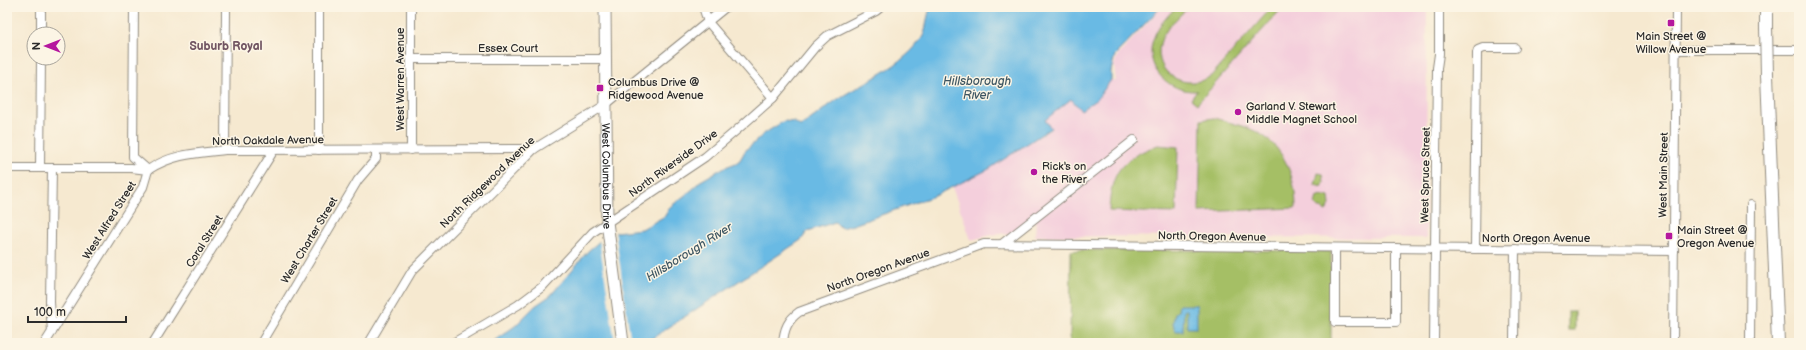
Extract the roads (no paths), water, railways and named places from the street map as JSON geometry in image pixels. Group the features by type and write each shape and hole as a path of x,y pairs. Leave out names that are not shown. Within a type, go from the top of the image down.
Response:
{"highway":[{"path":"1766,7 1767,75 1778,343"}],"main road":[{"name":"West Columbus Drive","path":"605,7 604,59 607,228 623,343"}],"street":[{"path":"41,7 41,26"},
{"path":"134,7 133,157 148,170"},
{"path":"225,150 226,7"},
{"path":"319,7 319,150"},
{"name":"West Warren Avenue","path":"411,7 411,150"},
{"path":"703,7 708,22 773,98"},
{"name":"North Ridgewood Avenue","path":"369,343 412,270 534,149 605,105 726,7"},
{"name":"West Spruce Street","path":"1434,343 1439,7"},
{"name":"West Main Street","path":"1672,343 1676,7"},
{"name":"North Riverside Drive","path":"453,343 518,305 542,287 592,232 607,228 705,156 773,98 815,47 827,36 876,8"},
{"path":"1474,249 1477,53 1478,50 1483,48 1515,48"},
{"path":"1675,50 1799,50"},
{"name":"Essex Court","path":"411,59 604,59"},
{"path":"40,168 41,66"},
{"path":"1002,244 1134,140"},
{"name":"North Oakdale Avenue","path":"148,170 159,163 181,155 225,150 534,149"},
{"name":"Coral Street","path":"153,343 274,150"},
{"name":"West Charter Street","path":"261,343 358,180 376,159 376,150"},
{"path":"7,168 131,168 148,170"},
{"path":"52,168 50,302 52,332"},
{"name":"West Alfred Street","path":"45,343 143,187 148,170"},
{"path":"1750,343 1751,205"},
{"name":"North Oregon Avenue","path":"783,343 787,324 792,317 806,309 972,247 984,244 1674,250"},
{"path":"1335,248 1335,322 1396,322 1396,248"},
{"path":"1514,343 1515,249"}],"water":[{"name":"Hillsborough River","path":"931,7 1161,7 1115,55 1111,71 1111,80 1097,99 1081,110 1071,99 1045,120 1051,128 989,169 934,196 853,225 841,228 835,222 808,231 801,240 645,343 491,343 515,326 535,306 551,295 588,251 601,240 616,232 642,229 665,216 670,207 693,189 699,182 740,160 745,151 765,133 784,121 794,122 800,126 835,101 895,65 915,47 923,36"},
{"path":"1179,305 1197,305 1197,328 1187,328 1187,310 1184,310 1183,331 1175,331 1173,323 1175,313 1178,311"}],"place":[{"name":"Main Street @ Willow Avenue","path":"1671,23"},
{"name":"Columbus Drive @ Ridgewood Avenue","path":"600,88"},
{"name":"Garland V. Stewart Middle Magnet School","path":"1238,112"},
{"name":"Rick's on the River","path":"1034,172"},
{"name":"Main Street @ Oregon Avenue","path":"1669,236"}],"district":[{"name":"Suburb Royal","path":"226,46"}]}
